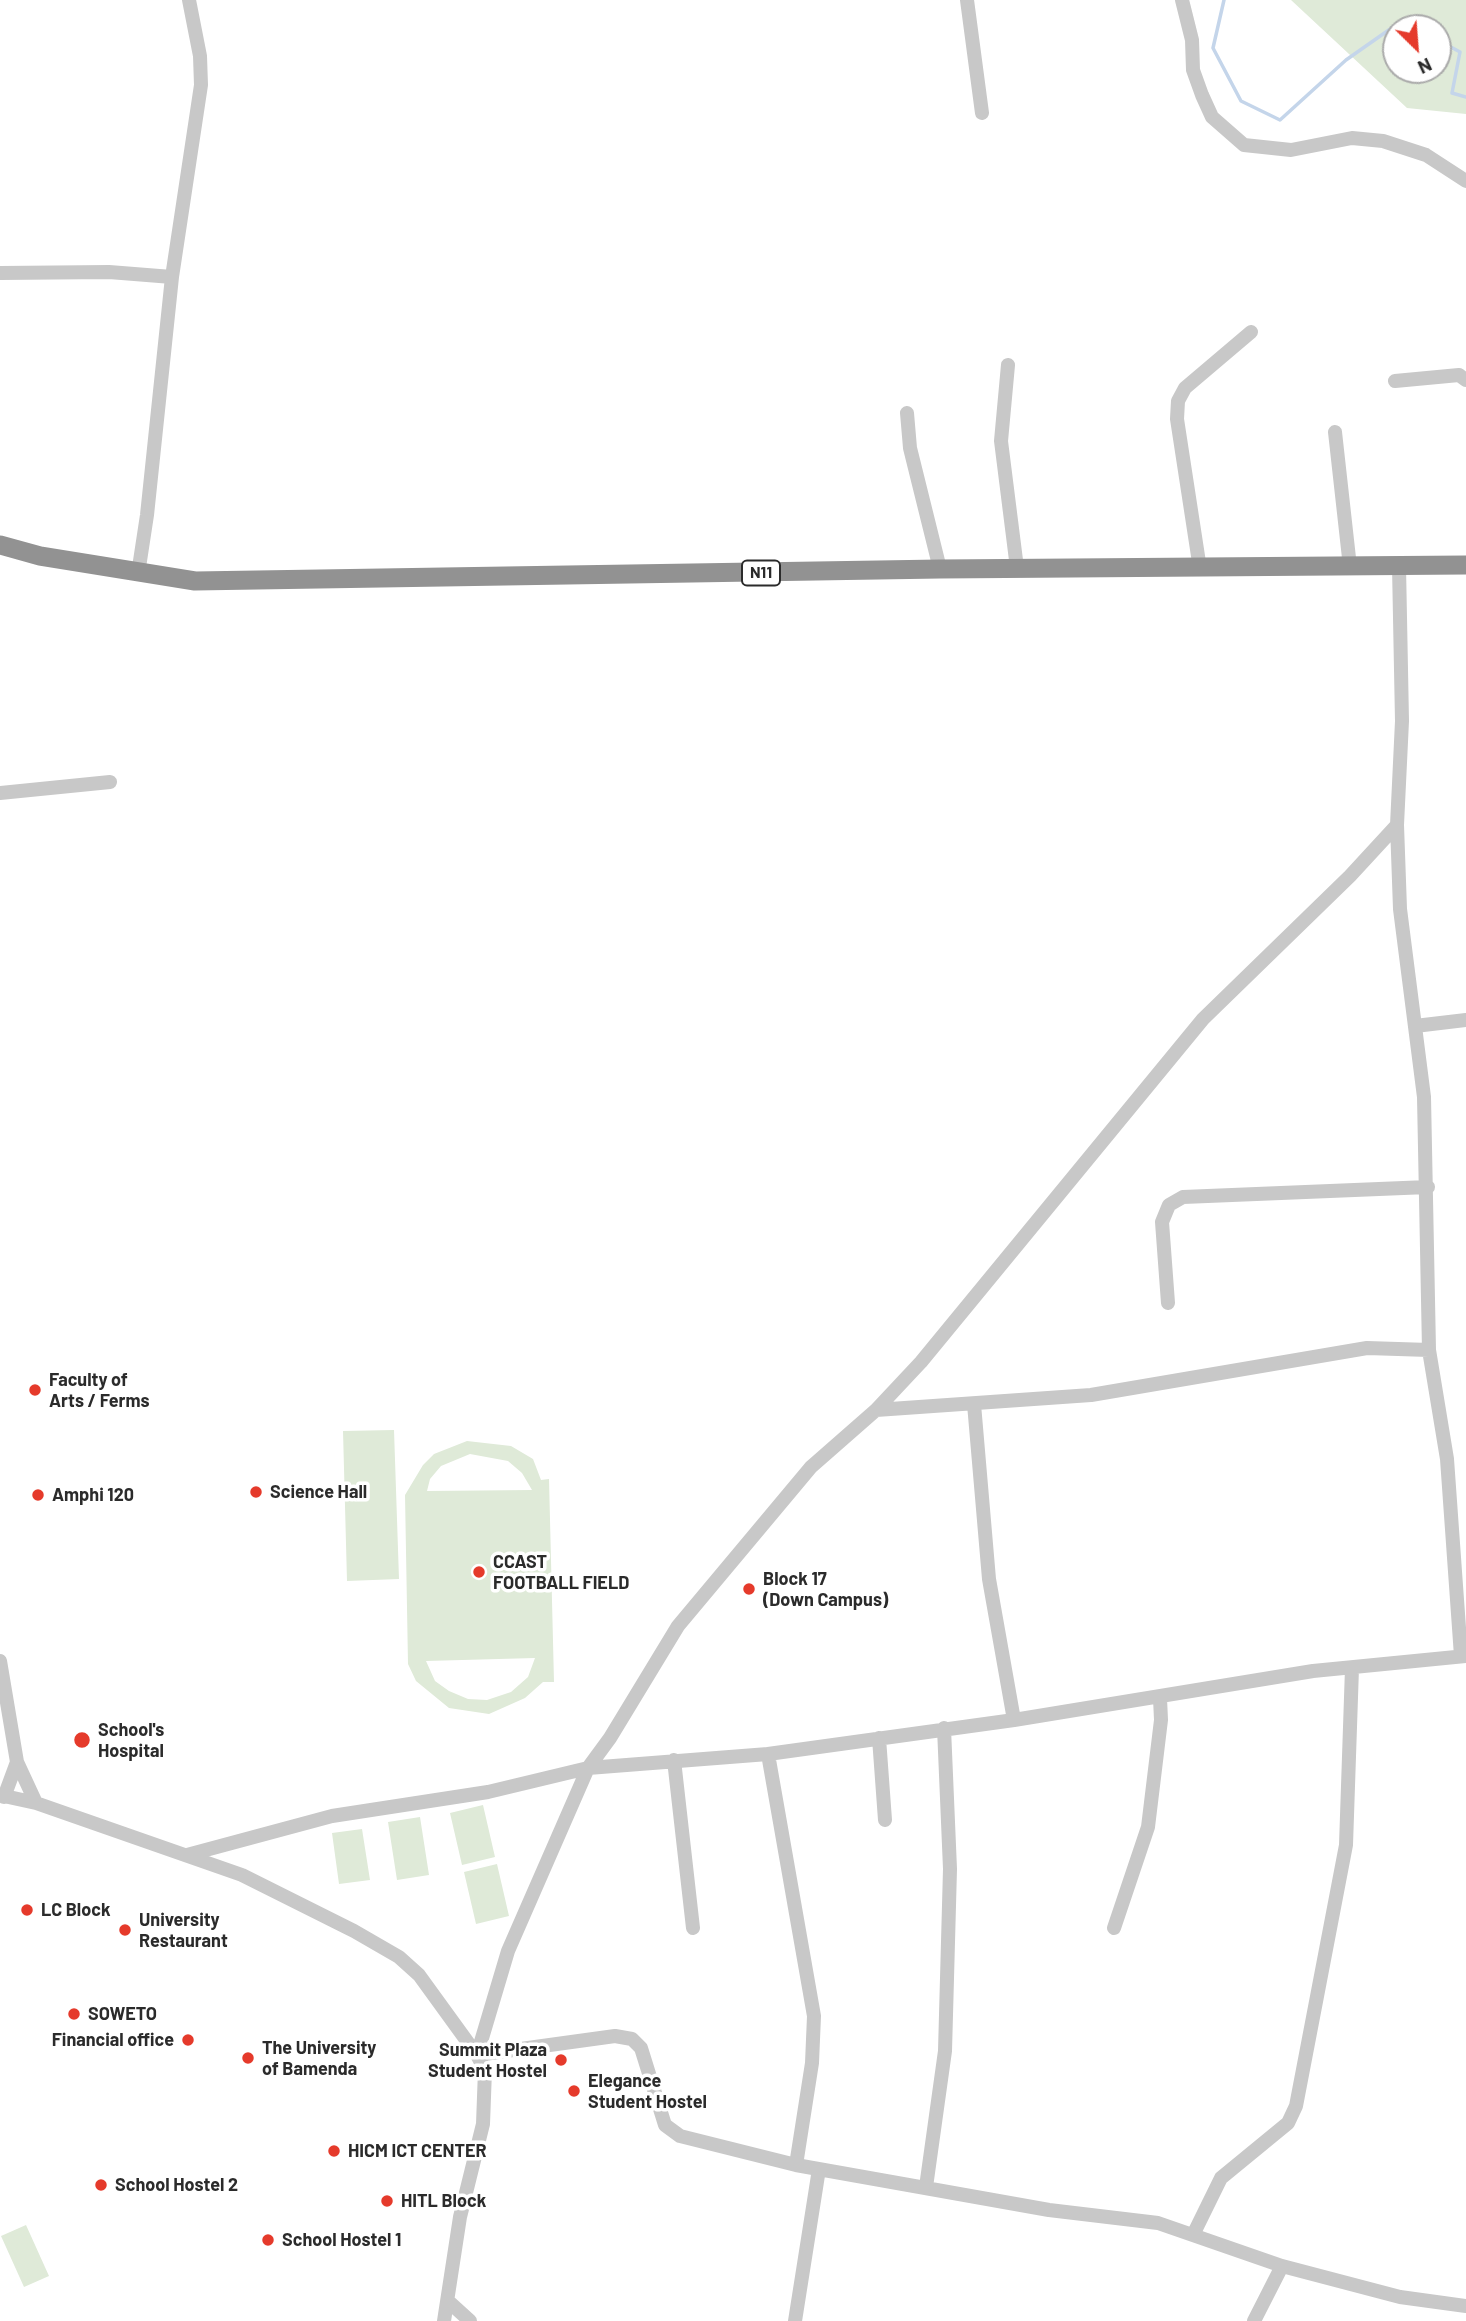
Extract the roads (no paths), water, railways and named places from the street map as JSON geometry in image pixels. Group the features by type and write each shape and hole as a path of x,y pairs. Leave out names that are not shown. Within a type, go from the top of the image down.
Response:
{"highway":[{"name":"N11","path":"0,536 58,557 138,574 195,581 1017,568 1200,569 1466,565"},
{"name":"N11","path":"0,545 40,556 58,557"}],"street":[{"path":"138,574 172,277 201,85 200,56 189,0"},
{"path":"967,0 982,113"},
{"path":"1182,0 1192,40 1193,69 1202,95 1212,117 1244,145 1291,150 1352,138 1383,141 1426,155 1466,181"},
{"path":"0,273 109,272 172,277"},
{"path":"1200,569 1177,419 1178,401 1185,388 1251,332"},
{"path":"1008,365 1001,441 1017,568"},
{"path":"1395,382 1459,375 1466,380"},
{"path":"907,413 910,448 940,569"},
{"path":"1335,432 1350,567"},
{"path":"187,1855 332,1816 488,1792 588,1768 768,1754 1014,1720 1352,1668 1464,1656 1447,1459 1429,1350 1425,1272 1428,1187 1424,1097 1400,909 1397,825 1402,721 1399,566"},
{"path":"0,793 110,782"},
{"path":"477,2054 508,1951 588,1768 610,1738 678,1626 811,1467 876,1410 921,1362 1203,1019 1350,876 1397,825"},
{"path":"1415,1026 1466,1020"},
{"path":"1168,1303 1162,1222 1169,1205 1183,1197 1428,1187"},
{"path":"876,1410 1091,1395 1355,1350 1429,1350"},
{"path":"974,1404 989,1579 1014,1720"},
{"path":"0,1661 17,1762 36,1803"},
{"path":"1193,2235 1221,2178 1288,2123 1296,2106 1346,1845 1352,1668"},
{"path":"1114,1928 1148,1827 1161,1720 1160,1698"},
{"path":"926,2187 946,2051 950,1869 944,1728"},
{"path":"879,1738 885,1820"},
{"path":"768,1754 814,2016 813,2054 796,2165"},
{"path":"674,1760 693,1928"},
{"path":"17,1762 2,1796 36,1803 242,1875 399,1956 419,1975 477,2054 485,2070 483,2124 460,2217 444,2321"},
{"path":"477,2054 615,2036 632,2039 641,2048 666,2124 680,2136 796,2165 1049,2210 1158,2223 1282,2266 1400,2297 1466,2306"},
{"path":"795,2321 819,2169"},
{"path":"1254,2321 1282,2266"},
{"path":"448,2301 470,2321"}],"waterway":[{"path":"1224,0 1213,48 1241,101 1280,120 1346,60 1382,35"},
{"path":"1452,48 1460,52 1452,93 1466,97"}],"place":[{"name":"Faculty of Arts / Ferms","path":"35,1390"},
{"name":"Science Hall","path":"256,1492"},
{"name":"Amphi 120","path":"38,1495"},
{"name":"CCAST FOOTBALL FIELD","path":"479,1572"},
{"name":"Block 17 (Down Campus)","path":"749,1589"},
{"name":"School's Hospital","path":"82,1740"},
{"name":"LC Block","path":"27,1910"},
{"name":"University Restaurant","path":"125,1930"},
{"name":"SOWETO","path":"74,2014"},
{"name":"Financial office","path":"188,2040"},
{"name":"The University of Bamenda","path":"248,2058"},
{"name":"Summit Plaza Student Hostel","path":"561,2060"},
{"name":"Elegance Student Hostel","path":"574,2091"},
{"name":"HICM ICT CENTER","path":"334,2151"},
{"name":"School Hostel 2","path":"101,2185"},
{"name":"HITL Block","path":"387,2201"},
{"name":"School Hostel 1","path":"268,2240"}]}
